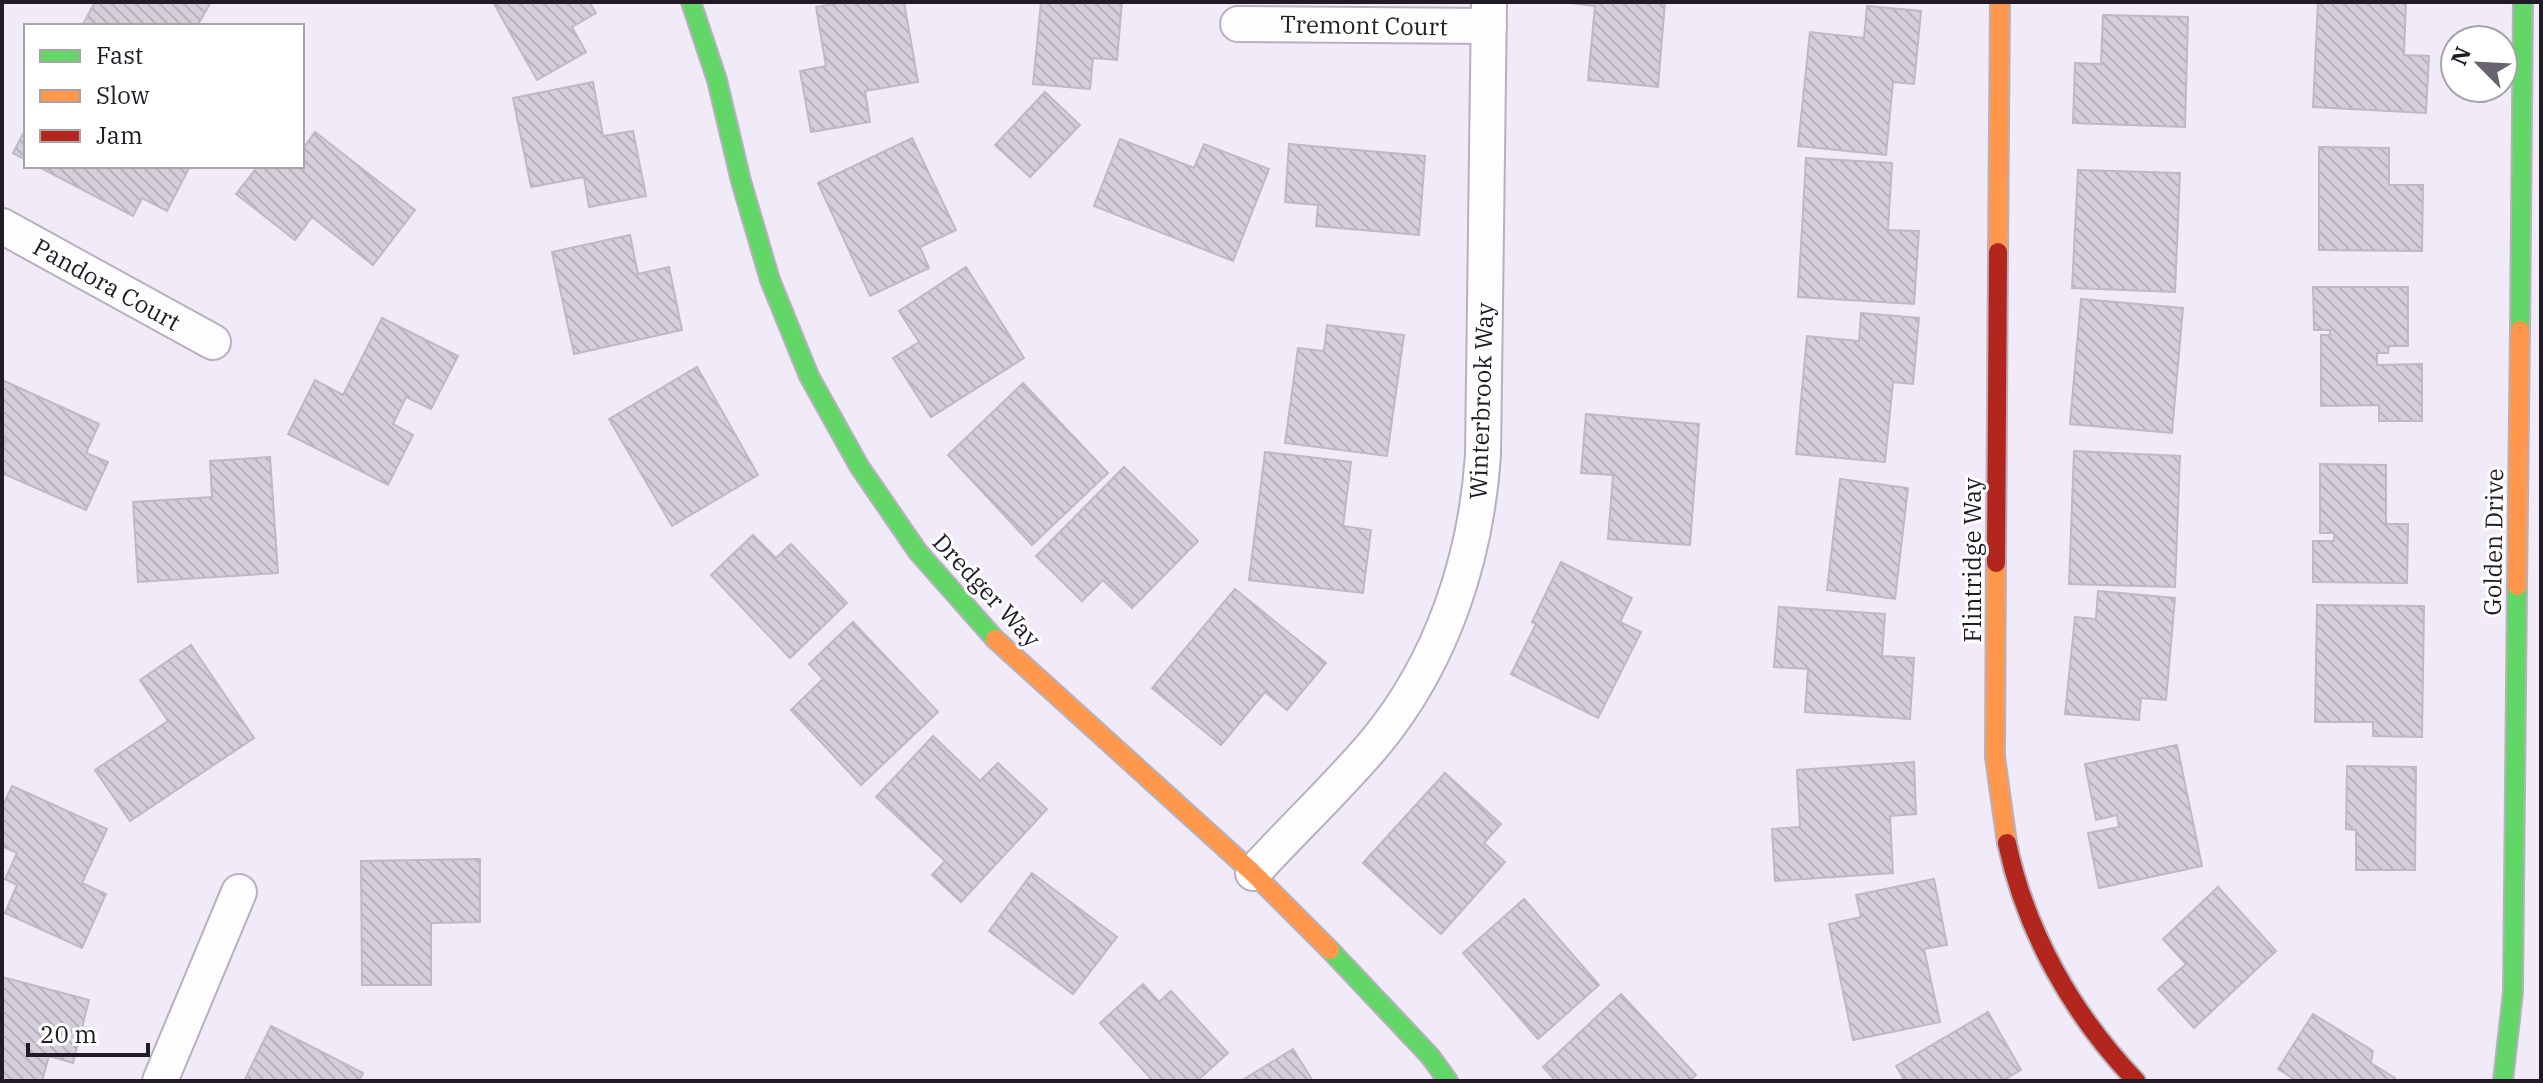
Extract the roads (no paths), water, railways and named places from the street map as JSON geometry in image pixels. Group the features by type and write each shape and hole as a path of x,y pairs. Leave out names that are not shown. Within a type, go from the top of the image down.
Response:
{"street":[{"name":"Dredger Way","path":"691,2 717,80 741,181 770,280 809,376 859,466 918,552 985,630 1253,873 1356,975 1430,1056 1448,1081"},
{"name":"Flintridge Way","path":"2000,2 1995,757 2001,812 2020,893 2047,958 2082,1017 2136,1081"},
{"name":"Golden Drive","path":"2503,1081 2513,992 2523,2"},
{"name":"Winterbrook Way","path":"1253,873 1375,742 1415,685 1446,623 1468,558 1481,490 1483,455 1489,14"},
{"name":"Tremont Court","path":"1238,24 1489,14"},
{"name":"Pandora Court","path":"2,226 213,342"},
{"path":"160,1081 239,892"}]}
